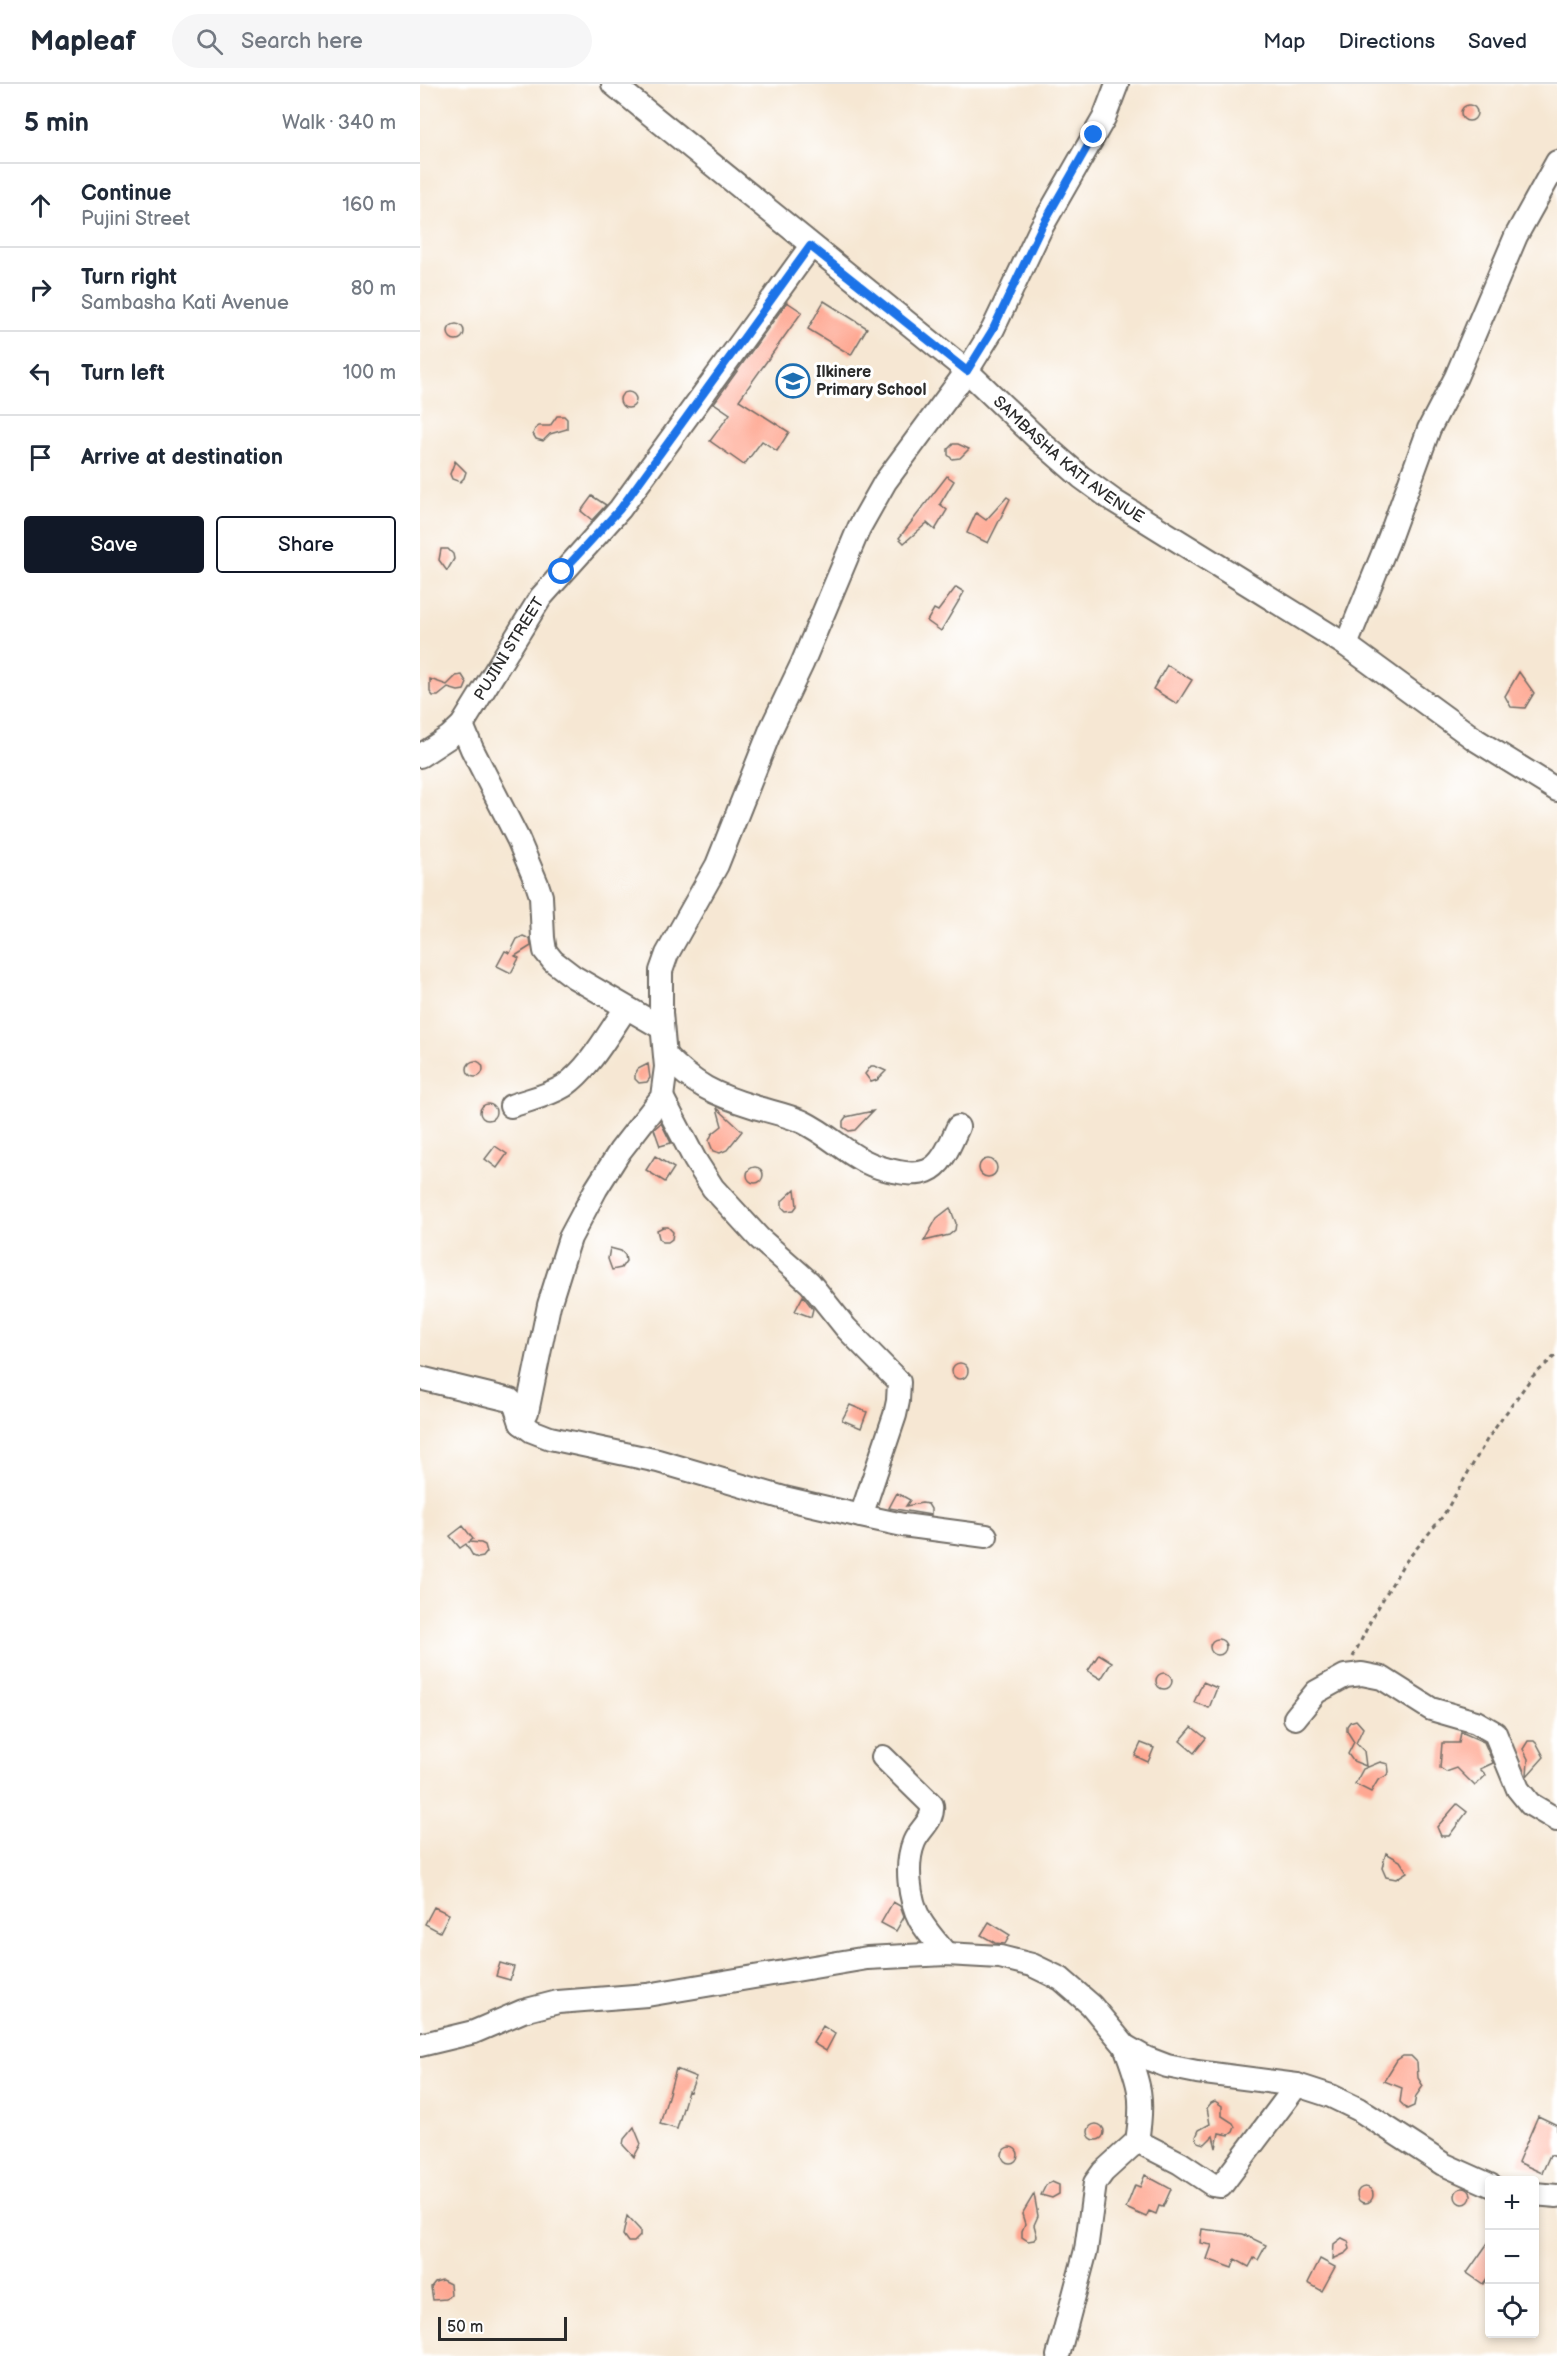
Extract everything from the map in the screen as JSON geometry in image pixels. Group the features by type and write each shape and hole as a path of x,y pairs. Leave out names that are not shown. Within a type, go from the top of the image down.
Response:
{"street":[{"name":"SAMBASHA KATI AVENUE","path":"613,84 967,371 1081,477 1114,501 1346,645 1476,740 1557,790"},
{"path":"861,1516 895,1415 899,1382 846,1328 810,1283 759,1238 713,1188 695,1160 662,1097 665,1055 662,1028 663,962 717,865 771,729 802,664 859,528 885,483 967,371 993,329 1041,228 1104,118 1117,84"},
{"path":"1346,645 1389,539 1429,429 1456,377 1516,236 1557,162"},
{"name":"PUJINI STREET","path":"420,756 449,737 462,725 541,597 620,509 810,246"},
{"path":"462,725 518,839 537,884 541,896 545,951 553,961 574,976 662,1028"},
{"path":"511,1106 564,1086 580,1072 626,1008"},
{"path":"665,1055 682,1072 706,1089 801,1121 819,1131 861,1162 883,1170 907,1174 926,1172 944,1155 958,1127"},
{"path":"521,1423 527,1412 549,1305 570,1238 596,1189 621,1151 662,1097"},
{"path":"420,1378 510,1400 515,1405 521,1423 532,1431 549,1438 658,1461 861,1516 903,1525 986,1536"},
{"path":"1295,1718 1316,1692 1345,1676 1362,1674 1382,1678 1431,1708 1485,1726 1494,1733 1500,1742 1518,1790 1530,1804 1557,1820"},
{"path":"883,1757 932,1805 931,1819 914,1841 910,1857 910,1877 919,1919 946,1954"},
{"path":"420,2045 474,2032 523,2011 558,2002 647,1995 867,1958 946,1954 1000,1957 1032,1965 1061,1979 1091,2005 1125,2046 1139,2083 1141,2098 1137,2141 1103,2172 1095,2183 1086,2250 1058,2356"},
{"path":"1125,2046 1146,2058 1167,2066 1207,2074 1297,2085 1331,2096 1358,2109 1443,2164 1485,2183"},
{"path":"1137,2141 1180,2163 1213,2186 1221,2186 1297,2085"},
{"path":"1539,2194 1557,2196"}],"path":[{"path":"1345,1676 1371,1620 1403,1565 1443,1516 1468,1470 1532,1377 1557,1354"}],"building":[{"path":"1469,105 1475,107 1477,113 1475,119 1469,121 1463,119 1461,113 1463,107"},
{"path":"824,301 867,328 851,355 808,329"},
{"path":"787,302 802,312 739,400 789,432 777,451 762,441 744,465 710,441 730,414 714,403"},
{"path":"456,324 462,326 464,332 462,338 456,340 450,338 448,332 450,326"},
{"path":"628,392 634,394 636,400 634,406 628,408 622,406 620,400 622,394"},
{"path":"557,416 564,416 567,419 567,429 550,434 543,441 536,439 533,434 535,429 539,426 550,426"},
{"path":"953,444 969,449 960,458 952,459 948,455 948,449"},
{"path":"455,461 466,472 460,482 452,479 450,474"},
{"path":"947,476 954,481 940,504 947,510 935,530 927,523 904,543 899,538"},
{"path":"592,496 606,505 592,520 581,511"},
{"path":"1007,497 1010,499 988,543 967,533 976,513 986,520"},
{"path":"441,549 448,549 453,554 454,559 447,571 439,560"},
{"path":"956,587 964,592 941,631 927,621 934,609 938,611"},
{"path":"1167,665 1192,680 1177,704 1153,689"},
{"path":"1519,672 1534,693 1525,708 1511,707 1505,696"},
{"path":"462,675 467,683 464,690 448,688 438,696 433,696 430,692 430,679 447,685 456,676"},
{"path":"523,936 530,939 531,946 515,956 519,958 511,973 497,966 505,951 510,953 517,939"},
{"path":"475,1061 481,1063 483,1069 481,1075 475,1077 469,1075 467,1069 469,1063"},
{"path":"648,1064 650,1078 647,1082 639,1083 635,1079 635,1074 638,1069"},
{"path":"871,1066 886,1071 877,1080 871,1082 865,1074"},
{"path":"488,1104 494,1106 496,1112 494,1118 488,1120 482,1118 480,1112 482,1106"},
{"path":"717,1108 742,1131 727,1150 720,1153 713,1151 709,1141 712,1134 722,1126"},
{"path":"873,1111 855,1130 849,1131 843,1127 846,1117"},
{"path":"661,1123 671,1143 660,1146 654,1129"},
{"path":"495,1146 507,1154 497,1168 485,1159"},
{"path":"655,1156 674,1168 665,1182 646,1170"},
{"path":"988,1159 994,1162 997,1168 994,1174 988,1177 982,1174 979,1168 982,1162"},
{"path":"755,1167 761,1169 763,1175 761,1181 755,1183 749,1181 747,1175 749,1169"},
{"path":"795,1189 797,1206 794,1210 786,1211 782,1207 782,1201"},
{"path":"950,1208 956,1223 955,1230 949,1235 924,1241 937,1218"},
{"path":"668,1227 673,1232 672,1239 668,1242 662,1242 659,1238 657,1230"},
{"path":"610,1248 621,1251 625,1255 626,1261 621,1268 612,1270 608,1259"},
{"path":"803,1296 813,1309 811,1317 795,1311"},
{"path":"957,1363 963,1363 968,1371 966,1377 957,1379 952,1374 952,1368"},
{"path":"850,1405 867,1412 861,1428 842,1420"},
{"path":"897,1493 910,1500 906,1506 928,1504 931,1515 889,1508"},
{"path":"463,1526 473,1539 469,1542 485,1545 487,1552 483,1557 473,1556 466,1544 460,1548 450,1536"},
{"path":"1218,1639 1224,1641 1226,1647 1224,1653 1218,1655 1212,1653 1210,1647 1212,1641"},
{"path":"1099,1654 1112,1662 1101,1679 1088,1671"},
{"path":"1164,1673 1170,1675 1172,1681 1170,1687 1164,1689 1158,1687 1156,1681 1158,1675"},
{"path":"1203,1682 1217,1688 1209,1708 1194,1702"},
{"path":"1356,1720 1363,1728 1356,1743 1364,1751 1366,1766 1353,1761 1348,1754 1354,1742 1347,1731 1347,1726"},
{"path":"1192,1727 1206,1738 1194,1753 1180,1741"},
{"path":"1461,1732 1484,1742 1493,1763 1480,1769 1486,1775 1475,1786 1457,1768 1446,1772 1440,1768 1442,1743 1459,1743"},
{"path":"1528,1741 1534,1741 1537,1744 1544,1757 1527,1776 1528,1759 1523,1749"},
{"path":"1141,1743 1154,1748 1148,1762 1135,1756"},
{"path":"1380,1762 1388,1764 1389,1772 1378,1780 1371,1792 1355,1784 1363,1769"},
{"path":"1457,1804 1467,1812 1449,1836 1441,1836 1437,1827"},
{"path":"1386,1853 1400,1861 1407,1872 1396,1879 1386,1877 1382,1868"},
{"path":"893,1902 900,1906 904,1917 896,1931 881,1923"},
{"path":"434,1907 449,1914 440,1932 425,1924"},
{"path":"989,1922 1010,1935 1005,1944 995,1943 981,1935"},
{"path":"500,1963 514,1967 510,1980 496,1976"},
{"path":"823,2026 835,2034 826,2051 813,2043"},
{"path":"1403,2056 1411,2056 1417,2062 1418,2078 1423,2086 1416,2096 1414,2106 1407,2109 1400,2102 1402,2088 1384,2081 1397,2060"},
{"path":"676,2069 696,2077 690,2092 688,2091 677,2129 660,2124"},
{"path":"1215,2101 1222,2106 1222,2116 1235,2127 1229,2135 1219,2133 1216,2148 1213,2136 1205,2144 1198,2142 1196,2137 1199,2130 1210,2124 1207,2108"},
{"path":"1538,2116 1557,2125 1557,2157 1550,2155 1542,2173 1518,2162"},
{"path":"1096,2124 1102,2126 1104,2132 1102,2138 1096,2140 1090,2138 1088,2132 1090,2126"},
{"path":"634,2127 641,2144 634,2157 623,2145 624,2139"},
{"path":"1010,2147 1016,2149 1018,2155 1016,2161 1010,2163 1004,2161 1002,2155 1004,2149"},
{"path":"1145,2175 1171,2189 1163,2207 1159,2206 1156,2214 1149,2211 1146,2217 1126,2208 1135,2185 1140,2187"},
{"path":"1052,2182 1059,2185 1059,2194 1052,2198 1041,2195 1046,2185"},
{"path":"1365,2187 1371,2189 1373,2195 1371,2201 1365,2203 1359,2201 1357,2195 1359,2189"},
{"path":"1463,2188 1469,2190 1471,2196 1469,2202 1463,2204 1457,2202 1455,2196 1457,2190"},
{"path":"1034,2194 1038,2216 1034,2225 1037,2236 1034,2240 1028,2241 1022,2237 1025,2224 1022,2214"},
{"path":"627,2216 640,2230 640,2236 634,2242 628,2242 623,2235"},
{"path":"1202,2229 1243,2234 1266,2245 1258,2260 1254,2258 1249,2267 1235,2259 1232,2268 1207,2259 1212,2245 1200,2243"},
{"path":"1342,2238 1348,2241 1350,2249 1333,2259 1334,2244"},
{"path":"1485,2247 1485,2281 1483,2284 1467,2273"},
{"path":"1320,2259 1335,2267 1322,2291 1308,2283"},
{"path":"442,2280 450,2284 451,2294 446,2299 433,2300 431,2287 435,2282"}],"place":[{"name":"Ilkinere Primary School","path":"793,381"}],"route":[{"path":"562,572 620,509 810,246 967,371 993,329 1041,228 1094,135"}]}
